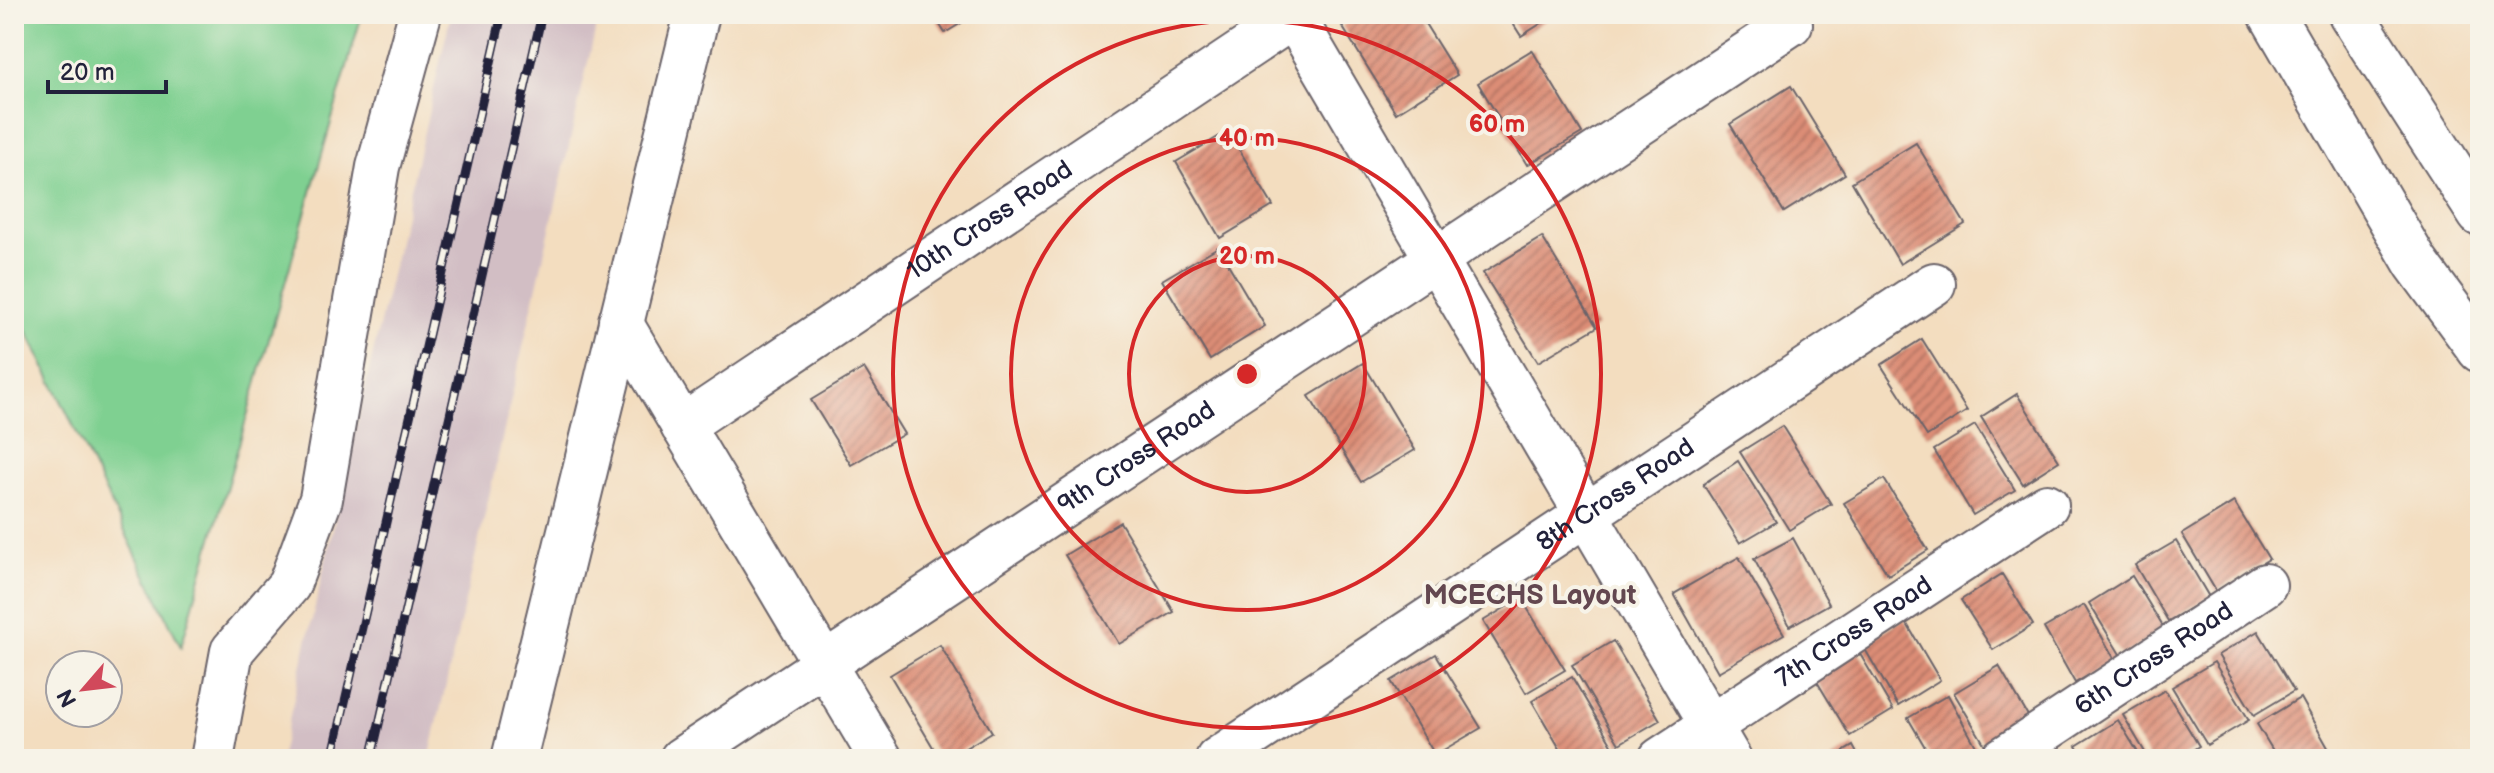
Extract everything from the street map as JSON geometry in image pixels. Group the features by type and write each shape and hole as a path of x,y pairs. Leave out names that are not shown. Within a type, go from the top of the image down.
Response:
{"street":[{"path":"212,759 232,651 289,585 321,499 378,167 420,14"},
{"path":"514,759 697,14"},
{"path":"2271,14 2416,263 2480,350"},
{"path":"2351,14 2480,214"},
{"path":"1295,15 1720,742"},
{"name":"10th Cross Road","path":"682,426 1295,15"},
{"name":"9th Cross Road","path":"681,759 1791,24"},
{"name":"8th Cross Road","path":"1217,759 1934,284"},
{"path":"620,321 881,759"},
{"name":"7th Cross Road","path":"1660,759 1720,742 2047,505"},
{"name":"6th Cross Road","path":"2002,759 2265,585"}],"shaded area":[{"path":"451,14 599,14 429,759 280,759"}],"green space":[{"path":"14,14 362,14 181,647 14,304"}],"building":[{"path":"933,14 976,14 945,33"},
{"path":"1360,14 1419,14 1457,75 1396,113 1342,26"},
{"path":"1507,14 1556,14 1521,36"},
{"path":"1532,50 1582,133 1527,165 1478,83"},
{"path":"1791,86 1845,174 1784,212 1730,124"},
{"path":"1228,131 1273,206 1220,238 1176,162"},
{"path":"1916,143 1965,224 1900,264 1852,182"},
{"path":"1542,237 1597,327 1538,362 1483,273"},
{"path":"1218,247 1265,326 1210,360 1162,280"},
{"path":"1922,339 1967,411 1927,436 1881,365"},
{"path":"1363,363 1415,450 1361,482 1309,396"},
{"path":"864,368 904,434 851,465 811,400"},
{"path":"2017,394 2059,461 2023,484 1981,417"},
{"path":"1975,425 2015,490 1973,515 1934,450"},
{"path":"1782,426 1831,504 1789,530 1740,452"},
{"path":"1738,461 1776,522 1740,543 1703,484"},
{"path":"1884,479 1928,550 1888,575 1844,503"},
{"path":"2234,502 2269,559 2216,591 2182,534"},
{"path":"1120,522 1174,612 1119,644 1065,555"},
{"path":"1793,538 1829,604 1790,626 1754,559"},
{"path":"2176,541 2209,597 2168,621 2135,565"},
{"path":"1739,557 1784,634 1718,672 1674,594"},
{"path":"2002,574 2033,625 1993,650 1961,600"},
{"path":"2132,576 2165,630 2121,656 2089,603"},
{"path":"1521,598 1565,670 1526,693 1483,621"},
{"path":"2084,605 2115,660 2075,683 2044,628"},
{"path":"1904,619 1940,680 1898,706 1862,644"},
{"path":"2258,631 2294,691 2254,715 2218,655"},
{"path":"1613,641 1660,720 1619,744 1572,665"},
{"path":"940,645 992,732 947,759 940,759 890,675"},
{"path":"1857,649 1893,710 1850,736 1813,675"},
{"path":"1436,654 1481,728 1435,755 1391,681"},
{"path":"2214,662 2249,720 2207,745 2172,687"},
{"path":"1999,666 2031,721 1986,747 1954,693"},
{"path":"1572,677 1617,753 1607,759 1566,759 1532,701"},
{"path":"2165,690 2199,746 2178,759 2149,759 2123,715"},
{"path":"1948,695 1978,750 1962,759 1932,759 1908,718"},
{"path":"2300,698 2331,753 2321,759 2278,759 2257,724"},
{"path":"2118,720 2142,759 2084,759 2076,746"},
{"path":"1853,746 1860,759 1831,759"}],"railway":[{"path":"332,759 502,14"},
{"path":"371,759 542,14"}],"district":[{"name":"MCECHS Layout","path":"1530,595"}]}
